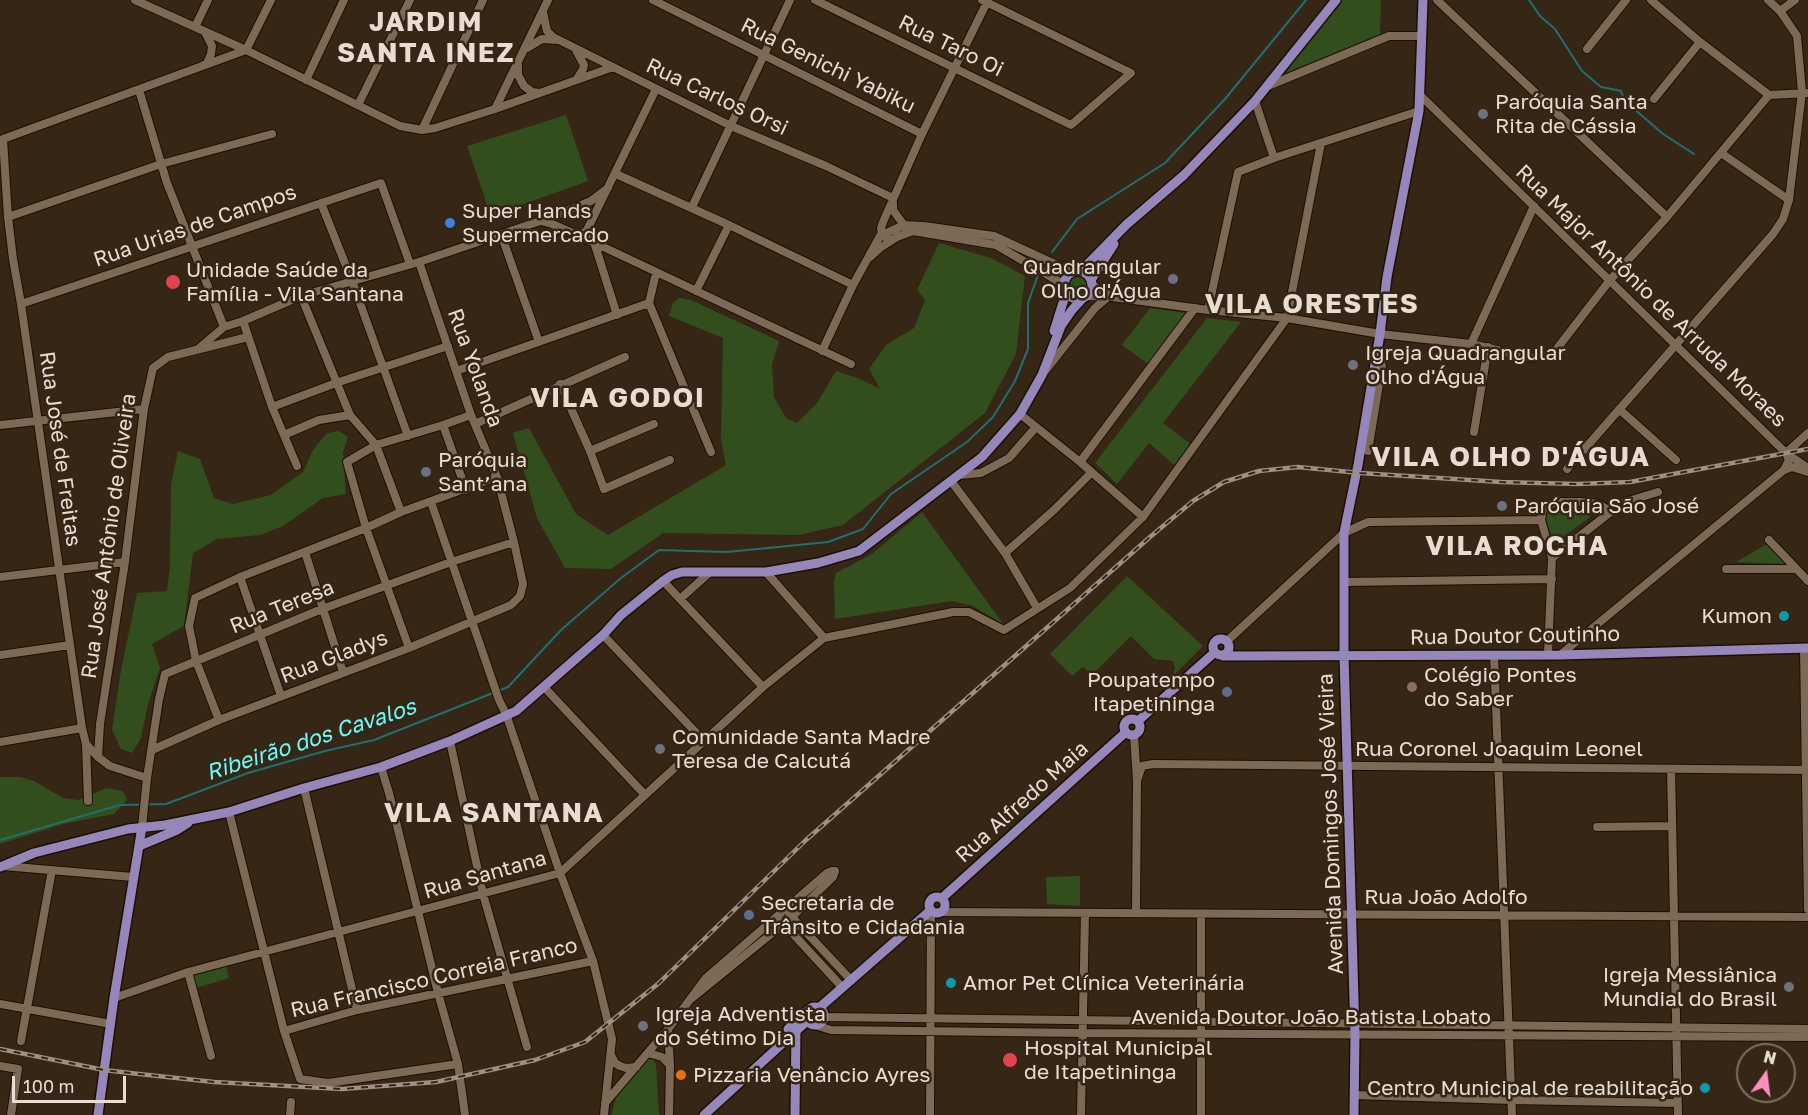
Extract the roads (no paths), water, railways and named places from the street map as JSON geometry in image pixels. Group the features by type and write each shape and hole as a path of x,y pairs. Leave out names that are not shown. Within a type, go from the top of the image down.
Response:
{"main road":[{"path":"1041,377 1067,275 1077,271 1184,175 1255,101 1336,0"},
{"name":"Avenida Domingos José Vieira","path":"1354,1115 1355,1035 1344,655 1344,533 1380,334 1387,277 1419,111 1423,0"},
{"path":"2,867 34,853 128,829 194,820 229,812 381,767 450,741 516,711 603,634 621,615 672,575 682,572 766,572 818,563 859,551 982,457 1020,414 1041,377 1061,326 1072,310 1090,293 1092,282 1126,225"},
{"path":"1077,271 1086,273 1092,282"},
{"path":"1065,288 1074,299 1085,297"},
{"path":"1219,654 1213,646 1215,642 1220,639 1227,641"},
{"name":"Rua Doutor Coutinho","path":"1219,654 1494,655 1806,648"},
{"name":"Rua Alfredo Maia","path":"942,898 1130,734 1124,728 1126,721 1133,719 1138,721 1219,654"},
{"path":"139,846 194,820"},
{"path":"98,1115 114,998 142,827"},
{"path":"704,1115 796,1026 810,1019 820,1023 821,1012 842,987 934,911 945,907 942,898 936,896 928,903 934,911"},
{"path":"810,1019 813,1007 821,1012"},
{"path":"795,1115 796,1026"}],"street":[{"path":"135,0 246,50 400,126 422,130 495,109 613,67"},
{"path":"195,27 208,0"},
{"path":"224,327 167,183 139,90 246,50 271,0"},
{"path":"306,80 344,0"},
{"path":"358,105 410,0"},
{"path":"422,130 483,0"},
{"path":"538,0 546,6"},
{"name":"Rua Genichi Yabiku","path":"653,0 922,134"},
{"path":"692,207 790,0"},
{"name":"Rua Taro Oi","path":"815,0 1071,125 1131,72 986,1"},
{"path":"1437,0 1667,217"},
{"path":"1587,49 1626,0"},
{"path":"1651,0 1700,42 1769,95 1805,92"},
{"path":"1567,469 1773,234 1783,219 1789,200 1805,92 1797,36 1780,11 1768,0"},
{"path":"1780,11 1795,0"},
{"path":"986,1 893,198 881,228 882,234 885,238 928,227 994,236 1077,271"},
{"path":"495,109 546,6"},
{"path":"546,6 547,31 559,40"},
{"path":"201,67 207,63 211,54 212,46 206,32"},
{"path":"1266,86 1389,36 1422,36"},
{"path":"524,51 542,39 559,40"},
{"name":"Rua Carlos Orsi","path":"559,40 731,126 826,166 893,198"},
{"path":"1654,99 1700,42"},
{"path":"573,47 584,65 576,80"},
{"path":"518,62 519,80 532,92 539,93"},
{"path":"573,233 584,233 595,216 656,89"},
{"name":"Rua José de Freitas","path":"98,758 86,744 82,728 8,217 3,140 139,90"},
{"name":"Rua Major Antônio de Arruda Moraes","path":"1420,95 1786,453 1808,470"},
{"path":"1085,297 1110,297 1287,318 1380,334 1471,344 1532,358 1552,355 1610,280 1667,217 1769,95"},
{"path":"1255,101 1274,158"},
{"path":"1800,116 1808,106"},
{"path":"1208,310 1238,172 1419,111"},
{"path":"8,217 161,164 272,134"},
{"path":"766,572 824,638 953,612 969,612 1004,630 1070,588 1143,517 1287,318 1321,143"},
{"path":"1720,153 1789,200"},
{"path":"616,174 692,207 853,285"},
{"name":"Rua Urias de Campos","path":"21,304 381,183"},
{"name":"Rua Yolanda","path":"381,183 448,346 471,415 497,477 514,542 523,584 522,590"},
{"path":"196,350 224,327 301,296 414,263 546,219 591,201 608,188"},
{"path":"893,198 893,210 899,233"},
{"path":"321,203 408,436"},
{"path":"1471,344 1534,206"},
{"path":"577,207 588,209 595,216"},
{"path":"546,219 552,220 556,226"},
{"path":"546,219 556,226 850,364"},
{"path":"696,291 729,225"},
{"path":"589,226 617,315"},
{"path":"882,234 914,231 996,245 1065,288"},
{"path":"865,262 899,233"},
{"path":"501,234 539,342"},
{"path":"822,351 853,285 882,234"},
{"path":"656,273 649,303 711,452"},
{"path":"1092,282 1110,297"},
{"path":"301,296 350,415 376,445 401,512"},
{"path":"1041,377 1095,308 1110,297"},
{"path":"456,371 649,303"},
{"path":"1080,462 1195,308"},
{"path":"243,321 272,407 297,466"},
{"name":"Rua José Antônio de Oliveira","path":"98,758 100,724 125,562 144,409 153,368 168,357 248,337"},
{"path":"272,407 448,346"},
{"path":"1474,432 1488,347"},
{"path":"1368,451 1382,375 1382,366 1376,354"},
{"path":"475,424 560,384 625,357"},
{"path":"560,384 604,489 670,460"},
{"path":"0,425 144,409"},
{"path":"1619,409 1676,460"},
{"path":"1020,414 1143,517"},
{"path":"284,435 319,420 350,415"},
{"path":"408,648 366,528 347,462 376,445 471,415"},
{"path":"590,451 654,424"},
{"path":"442,425 466,490"},
{"path":"1035,427 1009,458 981,473 955,478 1037,608"},
{"path":"1784,470 1789,460 1786,453 1808,434"},
{"path":"1560,654 1784,470 1792,467 1808,470"},
{"path":"1005,554 1091,473"},
{"path":"219,720 196,661 189,626 195,598 240,577 401,512 497,477"},
{"path":"1552,558 1622,503 1658,492"},
{"path":"431,502 592,961 612,1044 604,1115"},
{"path":"1548,654 1552,558 1541,520 1544,508 1556,502 1599,504 1611,512"},
{"path":"1227,641 1344,533 1368,522 1541,520"},
{"path":"1769,540 1808,581"},
{"name":"Rua Teresa","path":"142,827 147,778 165,674 322,609 451,562 514,542"},
{"path":"304,552 343,672"},
{"path":"0,577 125,562"},
{"path":"1726,568 1796,569"},
{"path":"680,599 709,573"},
{"path":"240,577 282,696"},
{"path":"1345,582 1552,579"},
{"path":"663,581 763,687"},
{"name":"Rua Gladys","path":"152,750 219,720 472,622 511,605 520,596 522,590"},
{"path":"603,634 704,741"},
{"name":"Rua Santana","path":"114,998 188,972 560,873 763,687 824,638"},
{"path":"0,655 70,645"},
{"path":"1806,648 1808,909"},
{"path":"1494,655 1512,1115"},
{"path":"544,687 645,795"},
{"path":"0,742 82,728"},
{"path":"1130,734 1137,781 1136,913"},
{"path":"450,741 483,894 527,1047"},
{"path":"86,744 88,801"},
{"path":"1134,750 1153,764"},
{"path":"98,758 110,766 147,778"},
{"path":"1137,781 1142,766 1153,764"},
{"name":"Rua Coronel Joaquim Leonel","path":"1153,764 1807,770"},
{"path":"381,767 458,1064 465,1115"},
{"path":"1671,769 1678,1115"},
{"path":"304,788 357,1010"},
{"path":"229,812 284,1031 300,1079 328,1083 458,1064"},
{"path":"1597,826 1672,826"},
{"path":"2,867 133,877"},
{"path":"21,1041 52,870"},
{"path":"605,1103 668,1029 706,978 827,873 835,872 833,877 792,917 691,999"},
{"path":"784,909 851,980"},
{"path":"930,1115 930,1018 934,911"},
{"name":"Rua João Adolfo","path":"934,911 1808,917"},
{"path":"1081,1115 1085,913"},
{"path":"1201,914 1201,1115"},
{"path":"777,916 842,987"},
{"name":"Rua Francisco Correia Franco","path":"284,1031 357,1010 592,961"},
{"path":"188,972 211,1056"},
{"path":"0,1004 111,1024"},
{"name":"Avenida Doutor João Batista Lobato","path":"821,1012 930,1018 1808,1029"},
{"name":"Avenida Doutor João Batista Lobato","path":"810,1019 831,1030 1083,1034 1808,1037"},
{"path":"668,1029 669,1115"},
{"path":"648,1053 662,1057 670,1065"},
{"path":"611,1055 615,1063 620,1066 636,1067"},
{"path":"0,1066 18,1069 11,1115"},
{"path":"1354,1095 1677,1103"},
{"path":"290,1115 291,1102"}],"waterway":[{"path":"1052,252 1077,219 1165,163 1225,99 1306,0"},
{"path":"1529,0 1540,16 1555,29 1582,71 1601,87 1621,91 1625,101 1663,134 1694,154"},
{"name":"Ribeirão dos Cavalos","path":"0,840 120,805 166,804 248,773 374,740 508,687 561,630 621,578 659,550 727,552 828,542 863,529 891,494 967,442 993,417 1015,381 1028,349 1028,303 1038,275"}],"railway":[{"path":"0,1049 104,1070 214,1082 342,1089 436,1082 535,1060 585,1042 659,983 806,840 1150,537 1193,501 1224,482 1259,471 1298,467 1501,482 1577,484 1630,482 1808,449"}],"place":[{"name":"Paróquia Santa Rita de Cássia","path":"1483,114"},
{"name":"Super Hands Supermercado","path":"450,223"},
{"name":"Quadrangular Olho d'Água","path":"1173,279"},
{"name":"Unidade Saúde da Família - Vila Santana","path":"173,282"},
{"name":"Igreja Quadrangular Olho d'Água","path":"1353,365"},
{"name":"Paróquia Sant’ana","path":"426,472"},
{"name":"Paróquia São José","path":"1502,506"},
{"name":"Kumon","path":"1784,616"},
{"name":"Colégio Pontes do Saber","path":"1412,687"},
{"name":"Poupatempo Itapetininga","path":"1227,692"},
{"name":"Comunidade Santa Madre Teresa de Calcutá","path":"660,749"},
{"name":"Secretaria de Trânsito e Cidadania","path":"749,915"},
{"name":"Amor Pet Clínica Veterinária","path":"951,983"},
{"name":"Igreja Messiânica Mundial do Brasil","path":"1789,987"},
{"name":"Igreja Adventista do Sétimo Dia","path":"643,1026"},
{"name":"Hospital Municipal de Itapetininga","path":"1010,1060"},
{"name":"Pizzaria Venâncio Ayres","path":"681,1075"},
{"name":"Centro Municipal de reabilitação","path":"1705,1088"}],"district":[{"name":"JARDIM SANTA INEZ","path":"426,38"},
{"name":"VILA ORESTES","path":"1312,304"},
{"name":"VILA GODOI","path":"618,398"},
{"name":"VILA OLHO D'ÁGUA","path":"1511,457"},
{"name":"VILA ROCHA","path":"1517,546"},
{"name":"VILA SANTANA","path":"494,813"}]}
